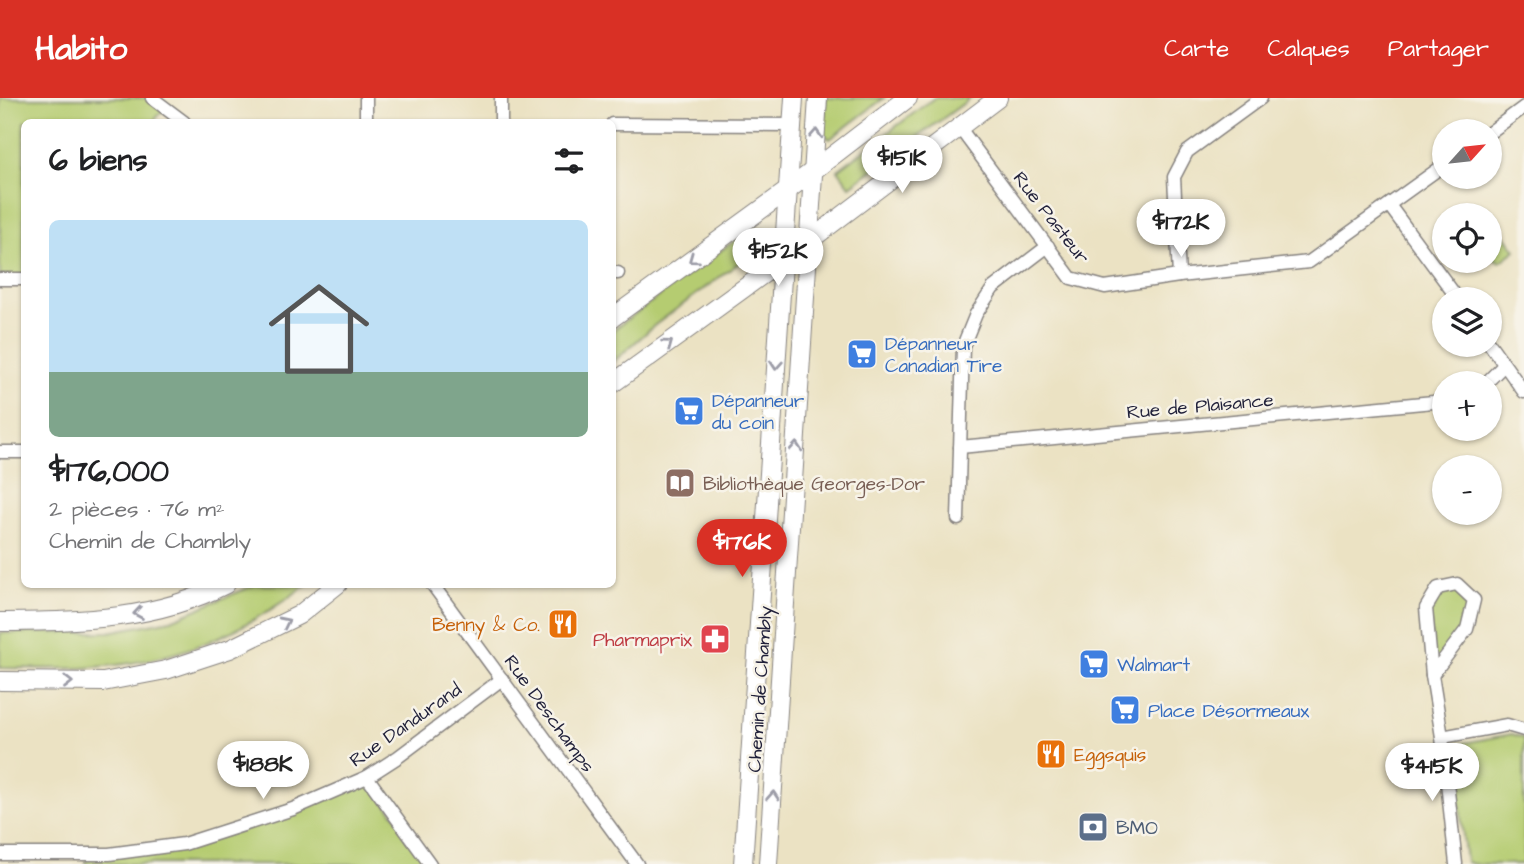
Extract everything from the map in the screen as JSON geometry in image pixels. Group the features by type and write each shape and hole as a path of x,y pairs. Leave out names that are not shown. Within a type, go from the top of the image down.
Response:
{"main road":[{"name":"Chemin de Chambly","path":"743,864 794,98"},
{"name":"Chemin de Chambly","path":"768,864 818,98"},
{"path":"616,315 788,190 908,98"},
{"path":"616,381 810,241 998,98"},
{"path":"749,285 770,287 781,297"},
{"path":"0,622 89,621 155,611 219,588"},
{"path":"0,681 103,682 166,670 230,649 299,615 333,588"}],"street":[{"path":"366,98 366,119"},
{"path":"501,98 501,119"},
{"path":"1179,276 1174,177 1187,152 1261,98"},
{"path":"157,99 180,119"},
{"path":"1502,123 1524,107"},
{"path":"616,124 792,125"},
{"name":"Rue Pasteur","path":"958,127 1071,278 1105,287 1308,262 1432,174"},
{"path":"1389,205 1449,287"},
{"path":"958,519 964,346 975,314 993,288 1048,246"},
{"path":"0,279 21,279"},
{"path":"1499,357 1524,392"},
{"path":"1498,371 1504,365"},
{"name":"Rue de Plaisance","path":"960,447 1432,402"},
{"path":"0,453 21,452"},
{"path":"1432,675 1467,629 1475,600 1457,584 1438,587 1426,608 1432,675 1456,864"},
{"name":"Rue Deschamps","path":"435,588 637,864"},
{"name":"Rue Dandurand","path":"0,854 86,859 184,844 293,809 367,777 502,679"},
{"path":"1441,737 1507,725 1524,730"},
{"path":"367,777 430,864"}],"green space":[{"path":"0,98 152,98 165,108 156,119 21,119 21,279 0,279"},
{"path":"826,98 884,98 830,139 824,135"},
{"path":"934,98 971,98 850,186 838,170"},
{"path":"757,227 765,230 767,239 763,245 655,325 616,359 616,328 749,230"},
{"path":"1502,231 1516,250 1502,260"},
{"path":"248,588 302,588 233,631 154,659 96,667 0,668 0,633 109,632 171,620"},
{"path":"1456,589 1471,602 1465,627 1434,666 1429,609 1440,592"},
{"path":"1512,734 1524,738 1524,864 1466,862 1453,745"},
{"path":"367,777 430,864 86,864 86,854 184,844"}],"place":[{"name":"Dépanneur Canadian Tire","path":"862,354"},
{"name":"Dépanneur du coin","path":"689,411"},
{"name":"Bibliothèque Georges-Dor","path":"680,483"},
{"name":"Benny & Co.","path":"563,624"},
{"name":"Pharmaprix","path":"715,639"},
{"name":"Walmart","path":"1094,664"},
{"name":"Place Désormeaux","path":"1125,710"},
{"name":"Eggsquis","path":"1051,754"},
{"name":"BMO","path":"1093,827"}]}
